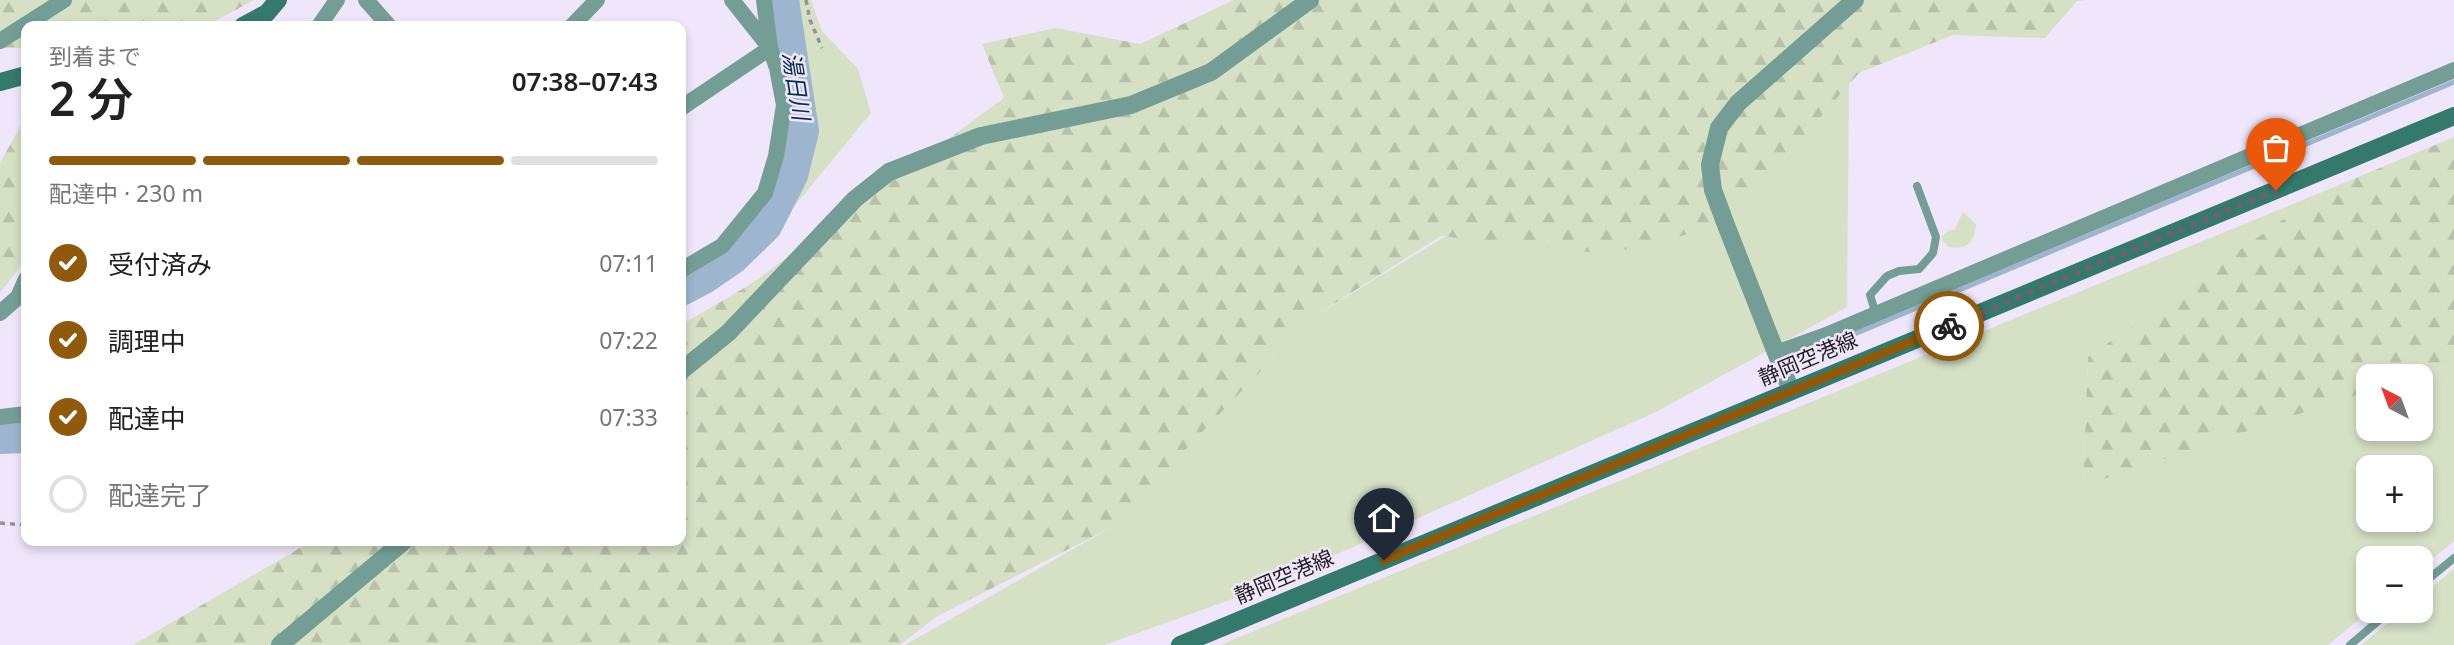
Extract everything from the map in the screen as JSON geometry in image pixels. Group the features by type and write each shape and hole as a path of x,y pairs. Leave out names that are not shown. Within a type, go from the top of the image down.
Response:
{"main road":[{"path":"252,21 267,13 278,0"},
{"path":"0,82 21,76"},
{"name":"静岡空港線","path":"1180,645 2454,116"}],"street":[{"path":"31,21 64,0"},
{"path":"322,21 337,0"},
{"path":"366,0 385,21"},
{"path":"577,21 597,0"},
{"path":"733,0 770,48"},
{"path":"686,267 722,246 765,193 776,156 784,105 770,48 764,0"},
{"path":"686,367 728,333 855,198 889,172 981,136 1131,105 1211,72 1310,0"},
{"path":"1791,391 1713,190 1710,165 1720,128 1738,103 1855,0"},
{"path":"0,41 21,28"},
{"path":"686,105 770,48"},
{"path":"1776,354 2454,70"},
{"path":"0,313 18,297 21,290"},
{"path":"0,417 21,415"},
{"path":"280,645 398,546"}],"lane":[{"path":"1876,314 1870,295 1874,289 1893,273 1919,269 1930,258 1936,246 1935,233 1917,186"},
{"path":"2433,575 2454,558"},
{"path":"2350,645 2376,623"}],"path":[{"path":"806,0 810,20 822,48"},
{"path":"0,523 21,525"}],"green space":[{"path":"0,0 254,0 215,21 21,21 21,48 0,48"},
{"path":"775,0 811,0 822,31 858,69 871,113 749,261 686,298 686,274 726,250 776,185 791,115"},
{"path":"1234,0 2088,0 2077,1 2045,38 1953,35 1859,73 1726,225 1607,254 1441,236 1313,317 1110,528 936,617 900,645 133,645 303,546 686,546 686,322 751,284 1004,98 982,44 1055,28 1140,44"},
{"path":"1849,84 1847,307 1656,412 1252,592 1104,645 905,645 1110,528 1313,317 1464,225 1726,225"},
{"path":"21,125 21,266 0,293 0,163"},
{"path":"2454,137 2454,363 2433,370 2433,364 2356,364 2356,395 2083,486 2088,357 2322,192"},
{"path":"2322,192 2088,357 2083,486 2356,395 2356,441 2433,441 2433,370 2454,363 2454,541 2433,558 2433,546 2356,546 2356,622 2328,645 1220,645"},
{"path":"1963,212 1976,224 1974,235 1965,246 1949,247 1942,241 1942,236 1949,230 1954,230"},
{"path":"21,413 21,447 0,451 0,415"},
{"path":"2454,569 2454,645 2361,645 2388,623 2433,623 2433,586"}],"waterway":[{"name":"湯日川","path":"686,287 733,258 766,226 792,175 803,131 783,0"},
{"path":"1838,341 2454,82"},
{"name":"湯日川","path":"0,438 21,437"}],"way so far":[{"path":"1949,326 2276,190"}],"route":[{"path":"1384,560 1949,326"}]}
